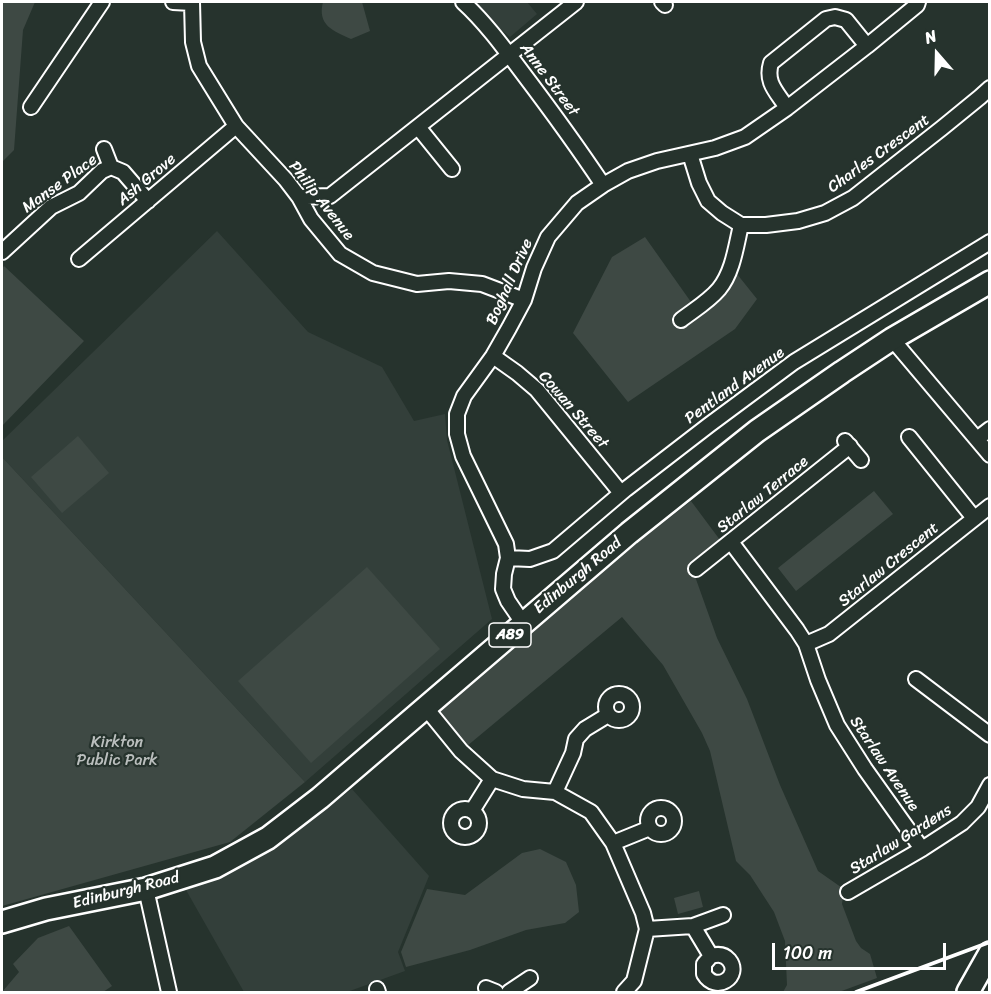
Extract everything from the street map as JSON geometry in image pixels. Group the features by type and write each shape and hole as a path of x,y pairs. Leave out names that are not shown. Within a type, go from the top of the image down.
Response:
{"main road":[{"name":"Edinburgh Road","path":"2,922 46,909 146,889 215,867 268,838 320,798 648,517 757,431 892,339 990,282"},
{"path":"972,985 990,953"}],"street":[{"path":"31,107 102,2"},
{"path":"173,2 192,2"},
{"name":"Philip Avenue","path":"192,2 193,42 198,66 236,126 286,180 312,219 340,254 373,273 417,284 449,281 482,284 524,300"},
{"name":"Anne Street","path":"463,2 510,55 603,184"},
{"path":"299,197 330,196 576,2"},
{"name":"Boghall Drive","path":"523,623 503,589 508,558 506,544 463,456 457,434 457,414 464,396 493,356 524,300 534,268 548,237 577,203 603,184 628,171 657,161 715,147 745,136 787,108 867,46 918,2"},
{"path":"787,108 770,82 768,72 771,63 826,19 835,17 846,20 867,46"},
{"name":"Charles Crescent","path":"741,225 798,221 825,213 853,198 990,88"},
{"name":"Ash Grove","path":"80,260 236,126"},
{"path":"418,127 452,169"},
{"name":"Manse Place","path":"105,149 111,167"},
{"path":"681,320 711,297 723,283 732,261 741,225 708,201 699,183 690,154"},
{"name":"Manse Place","path":"2,252 51,207 79,193 102,171 111,167 123,172 148,201"},
{"name":"Pentland Avenue","path":"508,558 530,559 553,551 621,493 794,362 990,242"},
{"path":"892,339 990,455"},
{"name":"Cowan Street","path":"493,356 517,372 537,390 621,493"},
{"path":"977,439 990,429"},
{"path":"909,436 974,518"},
{"name":"Starlaw Terrace","path":"696,569 848,443 861,460"},
{"name":"Starlaw Crescent","path":"806,644 830,634 990,506"},
{"name":"Starlaw Avenue","path":"731,542 806,644 837,725 922,849"},
{"path":"916,679 990,735"},
{"path":"426,708 460,751 492,779 523,789 555,792 591,812 613,843 644,913 647,929 633,981 624,993"},
{"path":"555,792 573,753 576,739 585,729 608,715"},
{"path":"472,812 492,779"},
{"name":"Starlaw Gardens","path":"848,892 962,823 978,807 990,785"},
{"path":"613,843 650,828"},
{"path":"146,889 169,993"},
{"path":"647,929 693,926 723,915"},
{"path":"693,926 711,956"},
{"path":"509,993 530,978"}],"shaded area":[{"path":"467,2 527,2 537,14 510,37"},
{"path":"217,231 308,332 382,367 414,421 445,414 447,440 492,619 305,782 2,457 2,441"},
{"path":"352,789 429,876 398,952 405,971 347,992 244,992 186,890 235,869 284,839"}],"green space":[{"path":"2,2 35,2 23,30 14,150 2,162"},
{"path":"323,2 362,2 370,31 351,39 333,30 324,22"},
{"path":"645,237 691,302 717,282 725,259 757,299 735,329 628,402 573,333 612,257"},
{"path":"4,266 84,341 2,426 2,269"},
{"path":"78,436 109,473 62,513 31,477"},
{"name":"Kirkton Public Park","path":"2,457 305,782 230,842 2,906"},
{"path":"874,491 893,514 796,591 778,568"},
{"path":"691,501 723,544 692,568 717,638 747,699 780,785 818,871 848,892 843,896 842,904 856,941 870,954 877,978 839,992 783,992 787,985 785,941 774,912 750,875 736,861 710,751 663,665 622,617 461,751 426,708"},
{"path":"367,567 440,649 311,763 238,681"},
{"path":"540,849 566,862 576,885 579,912 565,923 526,930 470,950 406,967 401,952 427,889 465,895 522,853"},
{"path":"699,891 703,907 678,914 674,898"},
{"path":"69,926 112,986 103,992 2,992 19,972 13,964 38,938"}],"railway":[{"path":"856,992 990,942"}]}
